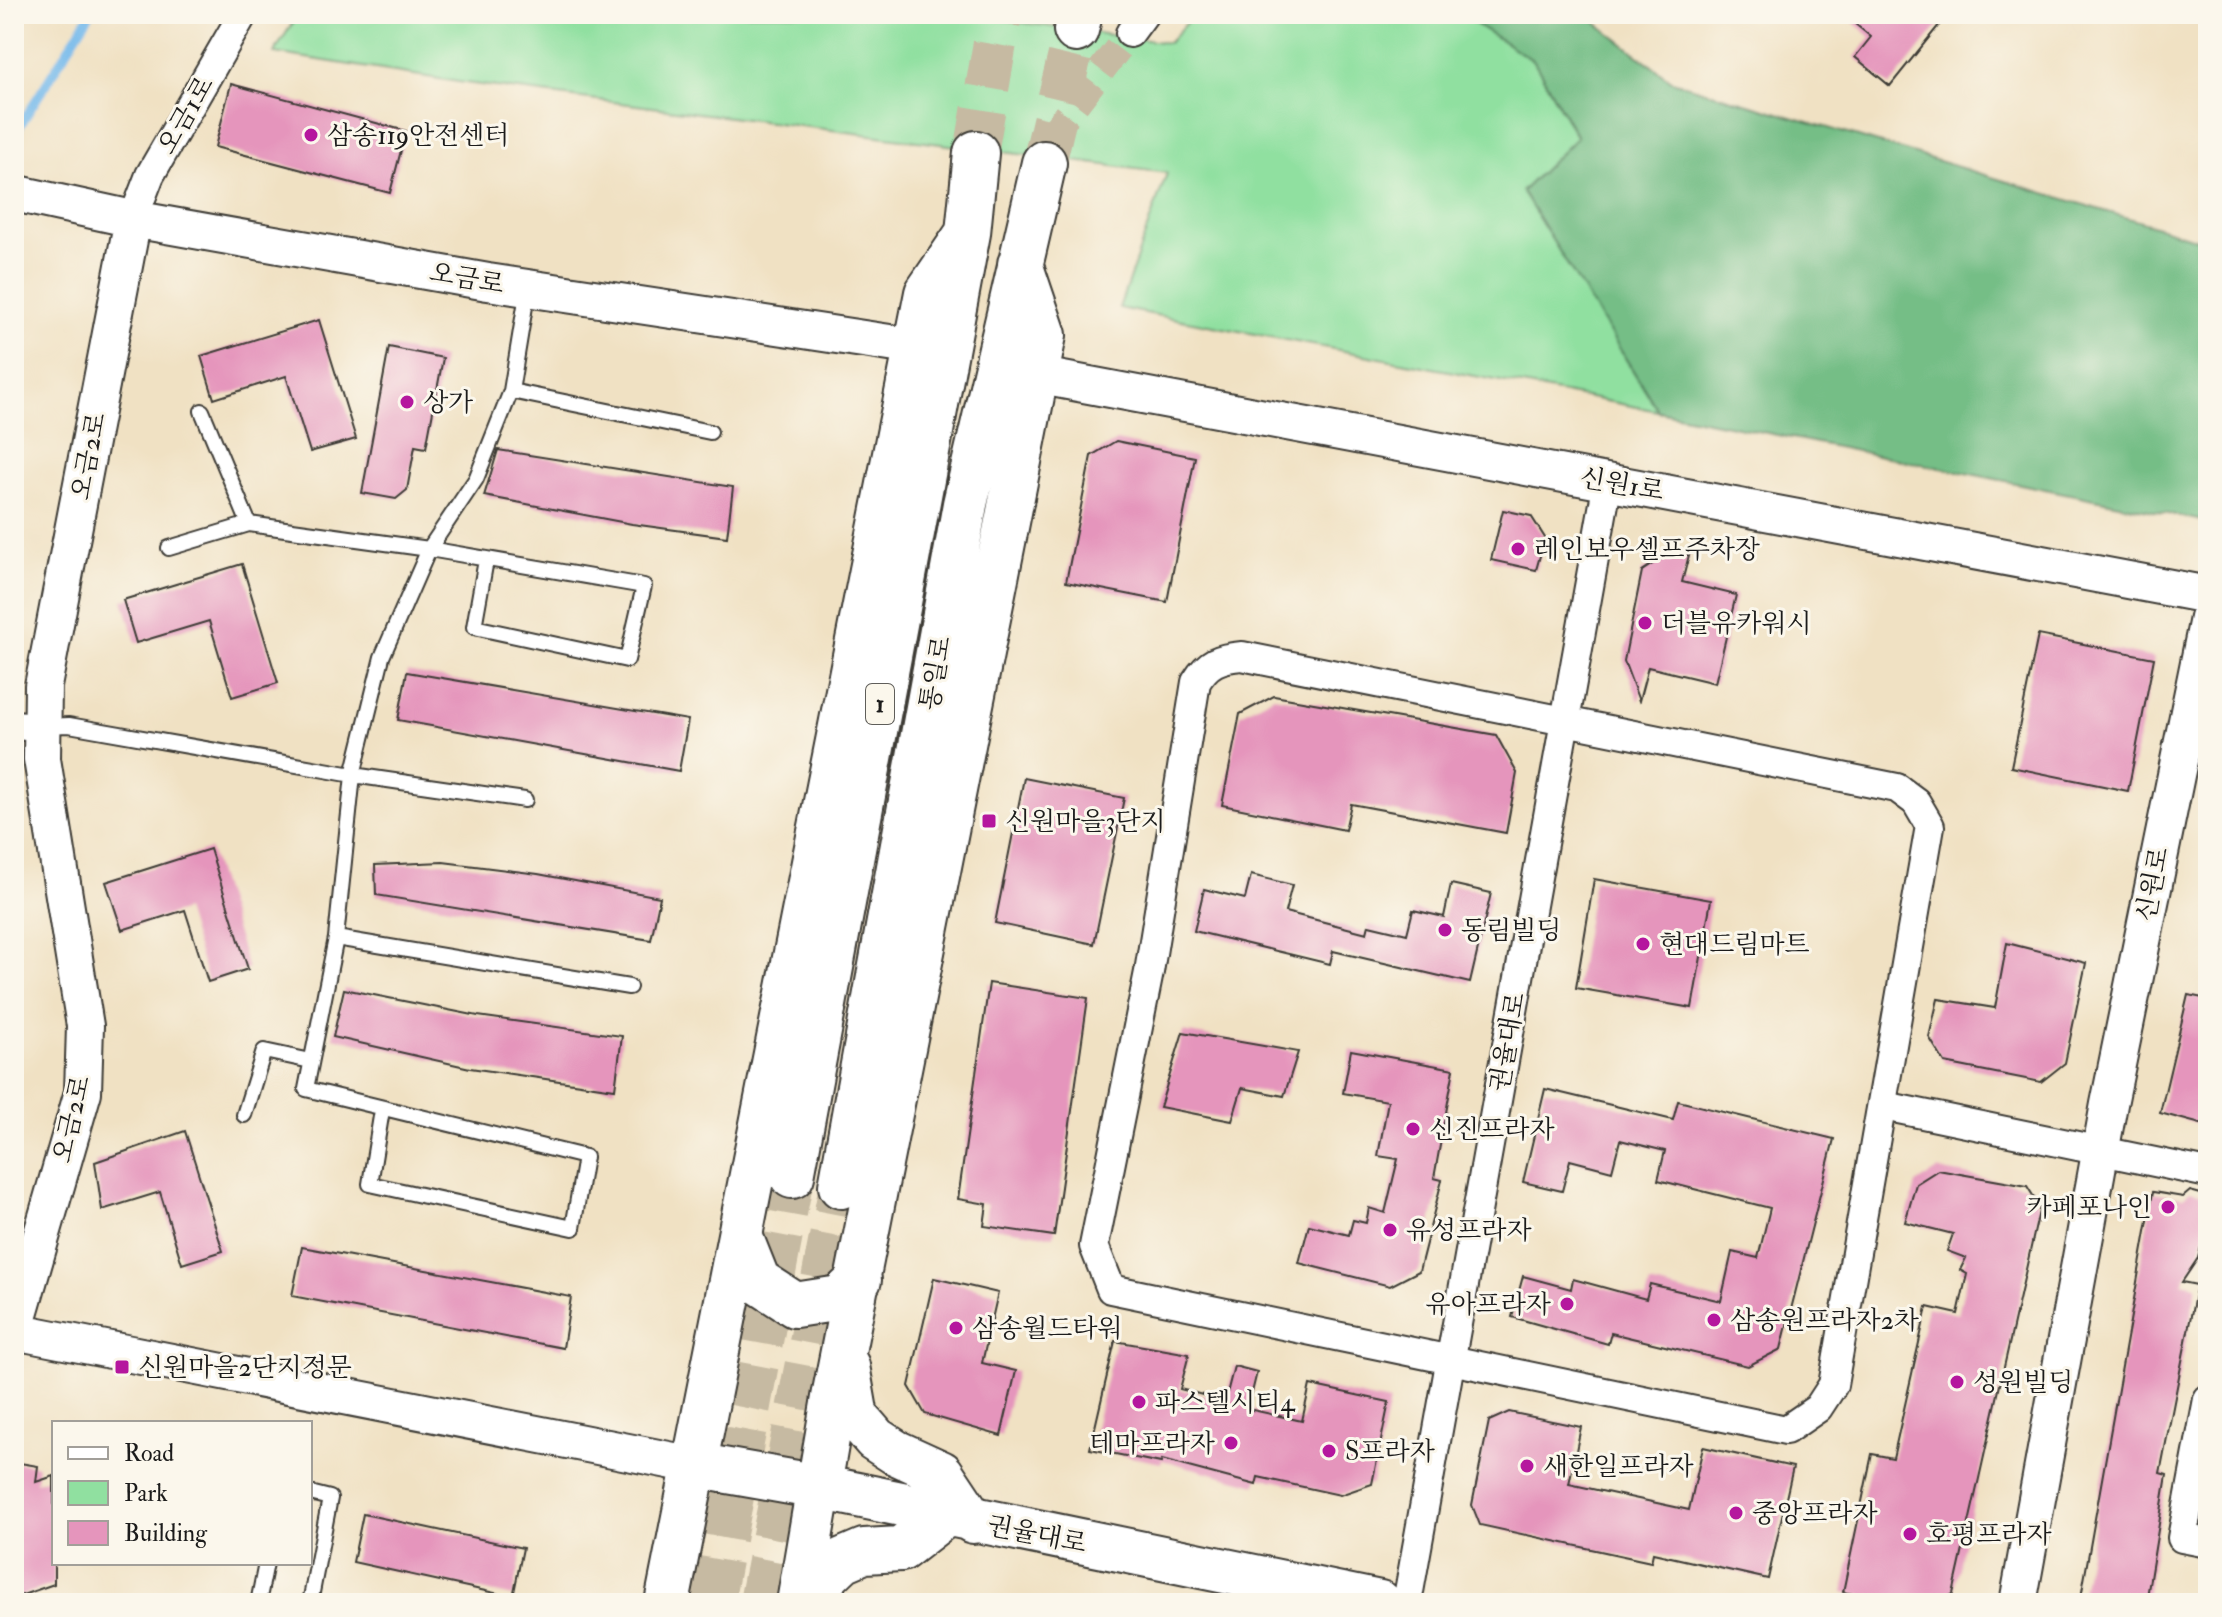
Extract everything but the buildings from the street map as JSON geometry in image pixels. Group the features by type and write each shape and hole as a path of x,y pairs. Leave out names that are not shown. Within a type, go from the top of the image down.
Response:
{"main road":[{"name":"통일로","path":"792,1176 968,233 976,153"},
{"name":"통일로","path":"841,1186 965,504 1044,163"},
{"path":"667,1603 927,293 968,233"},
{"path":"799,1603 843,1355 1044,335 1020,264"},
{"path":"740,1236 758,1281 795,1305 840,1298 859,1280"},
{"path":"807,1603 821,1581 843,1560 864,1551 901,1549 959,1518 941,1473 875,1439 856,1417 851,1377 843,1355"},
{"name":"권율대로","path":"694,1465 819,1487 1380,1603"}],"street":[{"name":"오금1로","path":"133,219 150,175 243,14"},
{"name":"오금로","path":"18,194 133,219 528,288 916,347"},
{"name":"오금2로","path":"133,219 43,686 27,726 42,759 85,1026 83,1092 14,1331 694,1465"},
{"name":"신원1로","path":"1036,375 2208,595"},
{"name":"권율대로","path":"1407,1603 1608,481"},
{"name":"신원로","path":"2018,1603 2158,848 2208,618"},
{"path":"1242,656 1897,788 1916,802 1930,826 1884,1106 1833,1385 1818,1408 1786,1430 1111,1289 1094,1246 1149,972 1196,682 1205,667 1218,659 1242,656"},
{"path":"1884,1106 2208,1173"},
{"path":"2208,1399 2182,1538 2208,1543"}],"lane":[{"path":"382,1110 370,1184 573,1228 585,1157 382,1110 306,1089 336,938 353,775 382,657 429,549 476,479 511,391 528,288"},
{"path":"511,391 710,432"},
{"path":"202,411 249,524"},
{"path":"169,548 249,524 429,549 644,586 627,660 474,627 486,560"},
{"path":"27,726 69,725 353,775 525,800"},
{"path":"336,938 629,987"},
{"path":"244,1115 264,1051 311,1061"},
{"path":"310,1603 330,1498 312,1494"},
{"path":"258,1603 266,1565"}],"green space":[{"path":"298,14 961,14 1168,43 1194,14 1460,14 1534,61 1577,138 1522,191 1658,411 1119,308 1167,173 465,83 274,53"},
{"path":"1460,14 1585,14 1672,81 2208,242 2208,522 1658,411 1522,191 1577,137 1534,61"}],"waterway":[{"path":"14,135 90,14"}],"tunnel":[{"path":"976,153 1000,14"},
{"path":"1044,163 1076,30"},
{"path":"1050,137 1130,33"},
{"path":"712,1603 792,1176"},
{"path":"761,1603 841,1186"}],"place":[{"name":"삼송119안전센터","path":"311,135"},
{"name":"상가","path":"407,402"},
{"name":"레인보우셀프주차장","path":"1518,549"},
{"name":"더블유카워시","path":"1645,623"},
{"name":"신원마을3단지","path":"989,821"},
{"name":"동림빌딩","path":"1445,930"},
{"name":"현대드림마트","path":"1643,944"},
{"name":"신진프라자","path":"1413,1129"},
{"name":"카페포나인","path":"2168,1207"},
{"name":"유성프라자","path":"1390,1230"},
{"name":"유아프라자","path":"1567,1304"},
{"name":"삼송원프라자2차","path":"1714,1320"},
{"name":"삼송월드타워","path":"956,1328"},
{"name":"신원마을2단지정문","path":"122,1367"},
{"name":"성원빌딩","path":"1957,1382"},
{"name":"파스텔시티4","path":"1139,1402"},
{"name":"테마프라자","path":"1231,1443"},
{"name":"S프라자","path":"1329,1451"},
{"name":"새한일프라자","path":"1527,1466"},
{"name":"중앙프라자","path":"1736,1513"},
{"name":"호평프라자","path":"1910,1534"}]}
